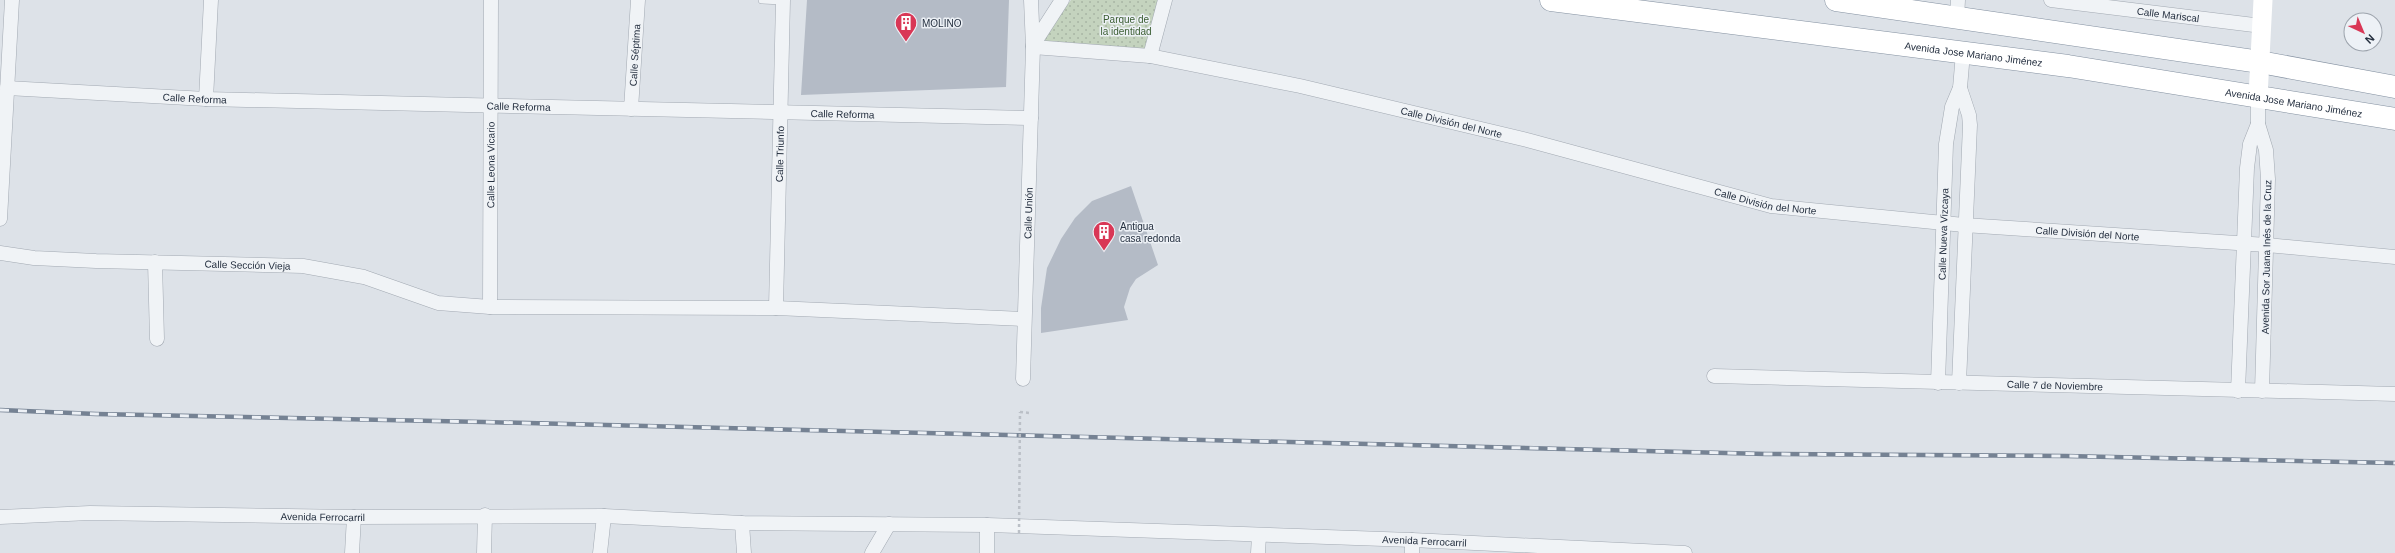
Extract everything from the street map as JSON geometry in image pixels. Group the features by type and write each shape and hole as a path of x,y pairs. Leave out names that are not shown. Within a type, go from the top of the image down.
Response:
{"highway":[{"name":"Avenida Jose Mariano Jiménez","path":"1551,0 2068,66 2395,119"},
{"path":"1836,0 1957,9 2395,87"}],"main road":[{"name":"Avenida Sor Juana Inés de la Cruz","path":"2258,97 2263,0"}],"street":[{"path":"0,219 12,0"},
{"path":"206,99 211,0"},
{"name":"Calle Leona Vicario","path":"490,307 491,0"},
{"name":"Calle Séptima","path":"631,109 638,0"},
{"name":"Calle Triunfo","path":"776,308 783,0"},
{"name":"Calle Unión","path":"1023,379 1033,46 1031,0"},
{"path":"1062,0 1033,46 1150,56 1165,0"},
{"name":"Calle Mariscal","path":"2051,0 2262,26"},
{"name":"Calle Nueva Vizcaya","path":"1938,383 1942,223 1947,129 1952,107 1960,88 1963,53"},
{"name":"Calle División del Norte","path":"1150,56 1300,86 1527,140 1771,206 1964,225 2267,245 2395,257"},
{"name":"Calle Reforma","path":"7,88 206,99 1031,118"},
{"name":"Calle Nueva Vizcaya","path":"1959,383 1964,225 1970,125 1969,114 1960,88"},
{"name":"Avenida Sor Juana Inés de la Cruz","path":"2258,97 2258,124 2266,150 2267,245 2262,391"},
{"name":"Avenida Sor Juana Inés de la Cruz","path":"2238,391 2243,244 2248,154 2258,124"},
{"name":"Calle Sección Vieja","path":"0,253 34,258 302,266 364,277 438,303 490,307 776,308 1024,319"},
{"path":"155,262 157,339"},
{"name":"Calle 7 de Noviembre","path":"1714,376 2395,394"},
{"name":"Avenida Ferrocarril","path":"0,517 43,514 354,517 485,515 604,516 742,523 987,525 1259,536 1412,546 1685,553"},
{"path":"484,553 485,515"},
{"path":"600,553 604,516"},
{"path":"352,553 354,517"},
{"path":"742,523 744,553"},
{"path":"872,553 889,524"},
{"path":"987,525 987,553"},
{"path":"1258,553 1259,536"}],"lane":[{"path":"762,0 783,0"}],"path":[{"path":"1019,533 1020,412 1030,412"}],"green space":[{"name":"Parque de la identidad","path":"1071,0 1160,0 1147,52 1037,43"}],"building":[{"name":"MOLINO","path":"807,0 1009,0 1006,87 801,95"},
{"name":"Antigua casa redonda","path":"1131,186 1158,265 1136,279 1130,288 1124,307 1128,320 1041,333 1041,308 1047,268 1061,239 1075,218 1092,201"}],"railway":[{"path":"0,410 96,414 484,422 1766,454 2065,456 2395,463"}],"place":[{"name":"MOLINO","path":"906,42"},
{"name":"Antigua casa redonda","path":"1104,252"}]}
